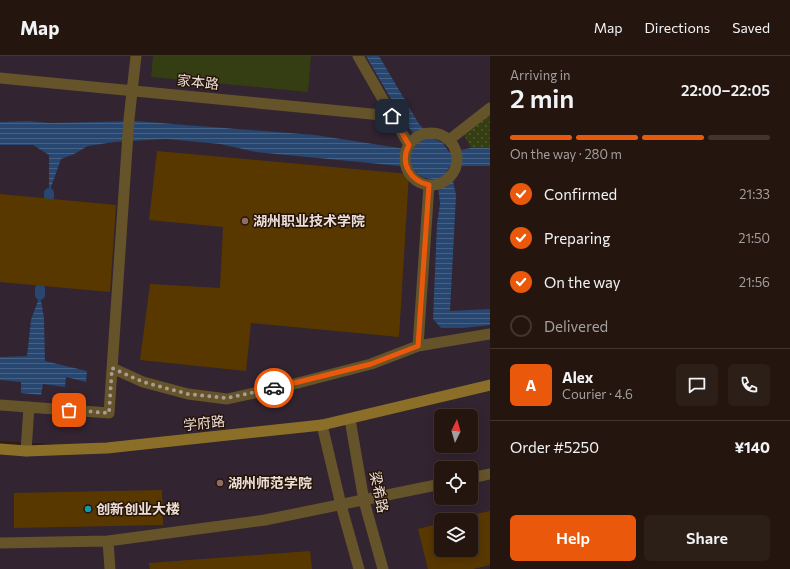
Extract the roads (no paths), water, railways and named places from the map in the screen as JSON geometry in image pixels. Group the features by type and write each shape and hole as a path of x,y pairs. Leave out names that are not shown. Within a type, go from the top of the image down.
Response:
{"main road":[{"name":"学府路","path":"0,449 26,450 114,447 322,425 490,385"}],"street":[{"path":"0,405 109,413 129,119 136,56"},
{"path":"358,56 392,116 410,144"},
{"name":"家本路","path":"0,78 392,116"},
{"path":"452,145 490,108"},
{"path":"429,133 440,134 452,145 457,160 453,172 432,185 420,183 413,178 407,170 405,162 410,144 429,133"},
{"path":"418,346 432,185"},
{"path":"112,368 143,382 188,394 227,398 290,385 371,364 418,346 490,334"},
{"path":"26,450 29,407"},
{"name":"梁希路","path":"350,419 364,501 383,569"},
{"path":"322,425 341,505 359,569"},
{"path":"478,477 490,474"},
{"path":"0,543 108,541 265,520 434,486"},
{"path":"108,541 110,569"}],"water":[{"path":"366,56 379,56 419,124 434,139 443,143 449,152 471,148 490,148 490,166 450,166 447,171 453,181 456,195 450,311 490,309 490,325 463,328 441,328 433,319 437,224 440,204 437,179 422,177 411,167 256,152 220,144 166,139 114,142 88,146 61,159 49,193 49,155 33,145 0,145 0,122 28,121 50,123 135,121 315,135 412,150 417,144 414,134 405,123"},
{"path":"40,295 44,318 45,361 87,371 86,382 66,377 65,387 43,384 41,395 21,393 21,382 0,380 0,357 27,356 31,320"}],"waterway":[{"path":"40,289 40,295"}],"place":[{"name":"湖州职业技术学院","path":"245,221"},
{"name":"湖州师范学院","path":"220,483"},
{"name":"创新创业大楼","path":"88,509"}]}
